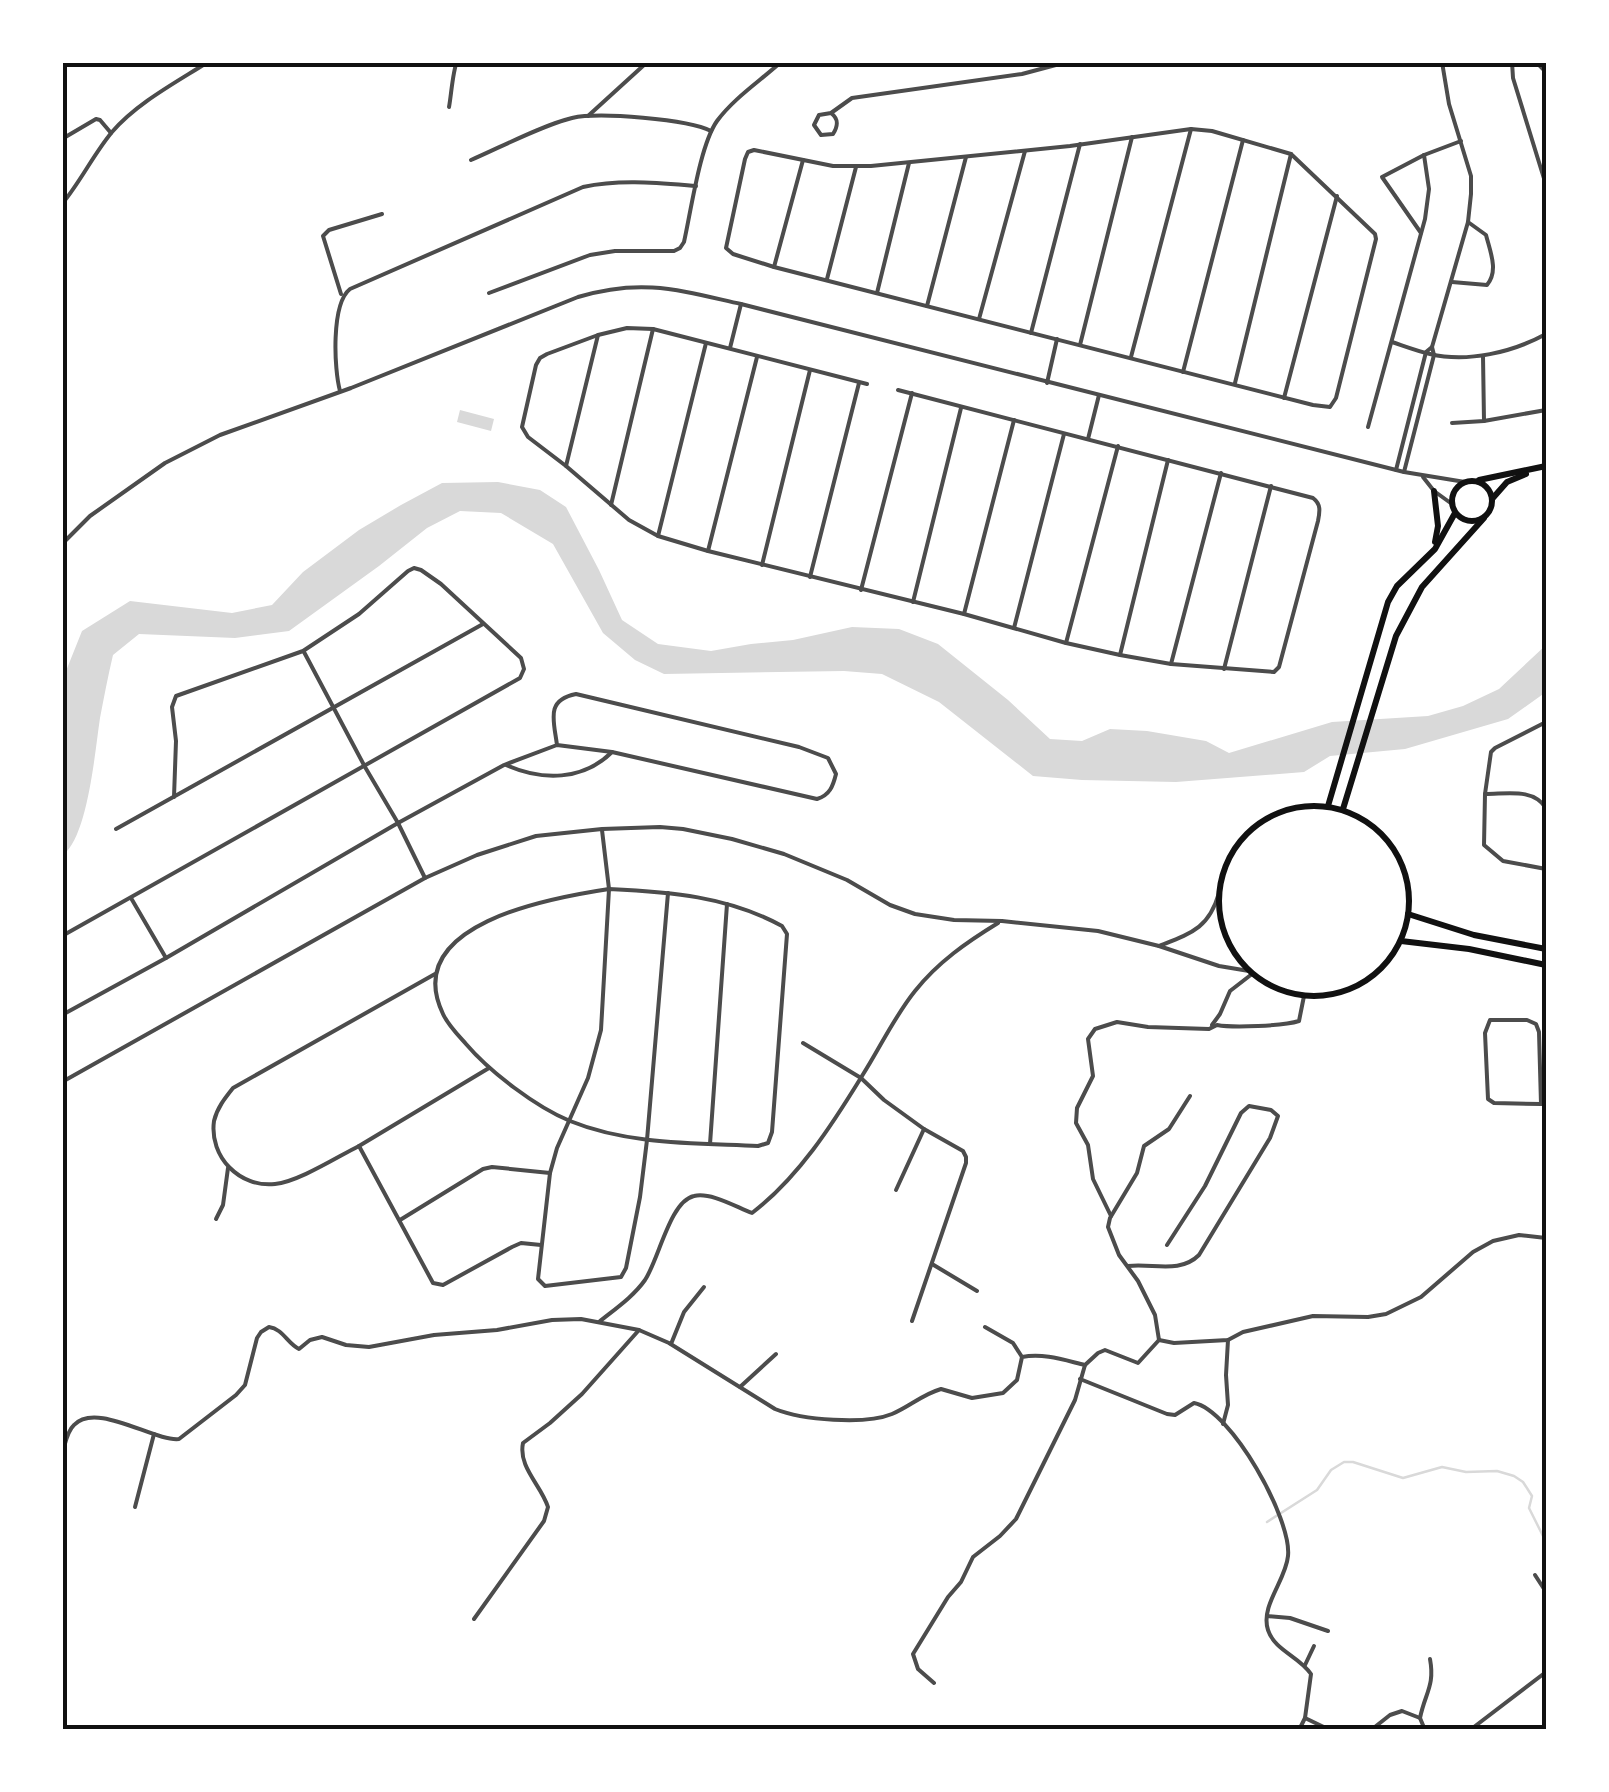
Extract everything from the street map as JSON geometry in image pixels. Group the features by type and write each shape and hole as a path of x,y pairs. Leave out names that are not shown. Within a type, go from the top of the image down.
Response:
{"main road":[{"path":"1484,518 1468,521 1455,513 1453,493 1464,482 1546,466"},
{"path":"1344,809 1396,636 1412,604 1484,518 1492,499 1507,482 1536,469"},
{"path":"1475,481 1484,485 1492,499"},
{"path":"1434,491 1438,526 1435,549"},
{"path":"1328,806 1388,602 1396,586 1435,549 1455,513"},
{"path":"1297,806 1328,806 1367,821 1387,839 1405,874 1408,914 1400,941 1371,978 1328,996 1304,996 1268,985 1235,955 1222,926 1219,893 1226,863 1244,836 1268,817 1297,806"},
{"path":"1408,914 1474,935 1546,949"},
{"path":"1400,941 1469,949 1546,965"}],"street":[{"path":"449,107 457,62"},
{"path":"489,293 590,256 674,252 680,248 711,131 732,105 781,62"},
{"path":"831,114 862,95 1022,74 1067,62"},
{"path":"1396,470 1426,352 1432,346 1468,222 1471,176 1449,104 1442,62"},
{"path":"1512,62 1513,78 1546,184"},
{"path":"1536,62 1546,72"},
{"path":"62,204 111,133 206,63"},
{"path":"588,116 644,64"},
{"path":"826,112 831,114 836,117 836,129 833,134 821,135 814,126 816,120 826,112"},
{"path":"471,160 570,118 676,121 711,131"},
{"path":"62,139 96,119 111,133"},
{"path":"1130,358 1191,129"},
{"path":"1191,129 1291,154 1373,232 1376,239 1336,398 1330,407 774,267 733,254 726,248 744,158 754,150 856,167 1132,137 1191,129"},
{"path":"1080,345 1132,137"},
{"path":"1184,372 1242,140"},
{"path":"1421,233 1382,178 1424,155 1461,141"},
{"path":"1030,333 1080,144"},
{"path":"979,319 1025,151"},
{"path":"1234,385 1291,154"},
{"path":"1368,427 1421,233 1429,189 1424,155"},
{"path":"927,306 966,157"},
{"path":"774,267 803,160"},
{"path":"877,293 909,163"},
{"path":"827,280 856,167"},
{"path":"342,296 372,278 583,187 643,182 696,186"},
{"path":"1284,398 1337,196"},
{"path":"340,392 335,373 342,296 324,236 329,230 382,214"},
{"path":"1451,282 1487,285 1493,277 1486,234 1468,222"},
{"path":"62,544 90,516 165,463 220,435 340,392 552,306 622,286 652,286 740,304 1404,472 1464,482"},
{"path":"730,349 740,304"},
{"path":"867,384 653,329 626,328 540,358 522,426 528,438 629,520 658,536 1120,655 1171,664 1274,672 1282,660 1302,587 1318,520 1318,502 1310,496 898,390"},
{"path":"611,505 653,329"},
{"path":"1392,342 1434,355 1484,354 1507,351 1546,334"},
{"path":"566,466 598,335"},
{"path":"1047,382 1057,340"},
{"path":"658,536 706,342"},
{"path":"1404,472 1434,355 1432,346"},
{"path":"1484,354 1484,421"},
{"path":"708,551 758,356"},
{"path":"762,564 810,370"},
{"path":"810,577 859,382"},
{"path":"861,590 912,393"},
{"path":"1088,439 1099,395"},
{"path":"1414,398 1422,400"},
{"path":"913,602 962,406"},
{"path":"1452,423 1546,410"},
{"path":"964,614 1014,420"},
{"path":"1014,628 1065,433"},
{"path":"1066,643 1118,446"},
{"path":"1120,655 1168,459"},
{"path":"1171,664 1220,473"},
{"path":"1422,476 1452,504"},
{"path":"1224,668 1271,486"},
{"path":"62,936 520,678 524,669 521,658 440,584 414,568 359,614 303,650 176,696 172,707 176,741 174,796"},
{"path":"116,829 484,623"},
{"path":"303,650 425,878"},
{"path":"62,1015 504,764 558,745 612,752 816,799 832,789 836,774 828,758 799,747 576,694 559,700 555,707 558,745"},
{"path":"1546,722 1495,748 1490,757 1486,794 1486,848 1503,861 1546,869"},
{"path":"504,764 547,776 581,772 612,752"},
{"path":"1486,794 1532,795 1546,808"},
{"path":"62,1082 425,878 477,855 536,836 602,829 660,826 709,833 823,869 901,910 954,920 1098,931 1250,972"},
{"path":"602,829 609,889 600,1030 588,1078 550,1173 538,1279 545,1286 621,1277 629,1258 647,1140 668,893"},
{"path":"609,889 668,893 728,904 773,921 786,934 772,1132 768,1143 758,1146 647,1140 568,1120 527,1096 474,1054 443,1014 434,987 435,974 456,940 500,915 553,899 609,889"},
{"path":"1160,946 1186,936 1206,922 1219,893"},
{"path":"131,898 166,958"},
{"path":"710,1144 728,904"},
{"path":"599,1322 632,1296 644,1281 674,1212 684,1200 697,1194 752,1214 774,1197 861,1078 915,991 966,943 1002,921"},
{"path":"1209,1029 1230,991 1250,972"},
{"path":"435,974 232,1088 214,1121 216,1146 228,1168 238,1176 270,1185 286,1182 359,1146 490,1067"},
{"path":"1111,1216 1092,1179 1088,1145 1076,1123 1077,1108 1092,1076 1088,1038 1095,1029 1117,1022 1148,1028 1209,1029 1217,1025 1288,1024 1299,1021 1304,996"},
{"path":"1490,1020 1527,1020 1538,1028 1544,1104 1490,1101 1484,1033 1490,1020"},
{"path":"803,1043 861,1078 884,1100 924,1129 963,1150 966,1156 912,1321"},
{"path":"1160,1340 1155,1315 1111,1239 1108,1227 1137,1173 1144,1146 1169,1130 1190,1096"},
{"path":"1128,1266 1178,1267 1200,1255 1270,1138 1278,1116 1271,1110 1249,1106 1241,1113 1205,1186 1167,1245"},
{"path":"896,1190 924,1129"},
{"path":"359,1146 438,1286 512,1247 540,1246"},
{"path":"216,1218 224,1205 228,1168"},
{"path":"399,1220 483,1169 550,1173"},
{"path":"1160,1340 1228,1340 1243,1332 1313,1316 1386,1314 1421,1297 1483,1246 1519,1235 1546,1238"},
{"path":"932,1264 977,1291"},
{"path":"671,1344 684,1312 704,1287"},
{"path":"62,1454 72,1427 84,1418 114,1420 179,1439 236,1395 247,1380 257,1338 269,1327 281,1331 299,1349 322,1336 346,1345 369,1347 552,1320 599,1322 639,1330 671,1344 765,1404 792,1415 820,1419 888,1416 940,1388 972,1398 1003,1393 1017,1380 1022,1357 1013,1343 985,1327"},
{"path":"474,1619 544,1521 548,1508 523,1460 523,1443 582,1394 639,1330"},
{"path":"934,1683 918,1669 913,1654 972,1557 1016,1519 1075,1400 1085,1365 1104,1350 1138,1363 1160,1340"},
{"path":"1224,1424 1228,1405 1228,1340"},
{"path":"740,1388 776,1354"},
{"path":"1022,1357 1038,1355 1085,1365"},
{"path":"1080,1379 1175,1415 1194,1403 1202,1404 1233,1434 1269,1491 1282,1516 1288,1560 1266,1625 1277,1644 1306,1665 1311,1674 1305,1718 1299,1730"},
{"path":"134,1507 154,1434"},
{"path":"1534,1575 1546,1592"},
{"path":"1267,1616 1290,1618 1328,1631"},
{"path":"1306,1665 1314,1646"},
{"path":"1425,1730 1420,1718 1431,1685 1430,1659"},
{"path":"1470,1730 1546,1672"},
{"path":"1371,1730 1402,1711 1420,1718"},
{"path":"1305,1718 1330,1730"}],"shaded area":[{"path":"460,410 494,419 491,431 457,422"},
{"path":"498,482 540,490 566,507 622,620 658,644 711,651 852,627 899,629 938,644 1050,739 1082,741 1110,729 1147,731 1206,741 1229,753 1332,722 1428,716 1463,706 1499,689 1546,645 1546,692 1508,719 1405,749 1330,756 1304,772 1176,782 1033,776 939,702 882,674 664,674 635,660 603,633 553,544 501,513 460,511 427,528 289,631 235,638 139,634 113,655 84,812 72,845 63,855 62,681 82,631 130,601 232,613 272,605 303,572 359,530 401,505 442,483"}],"waterway":[{"path":"1267,1522 1317,1490 1331,1470 1344,1462 1403,1478 1442,1467 1466,1472 1497,1471 1523,1482 1532,1496 1529,1508 1546,1542"}]}
